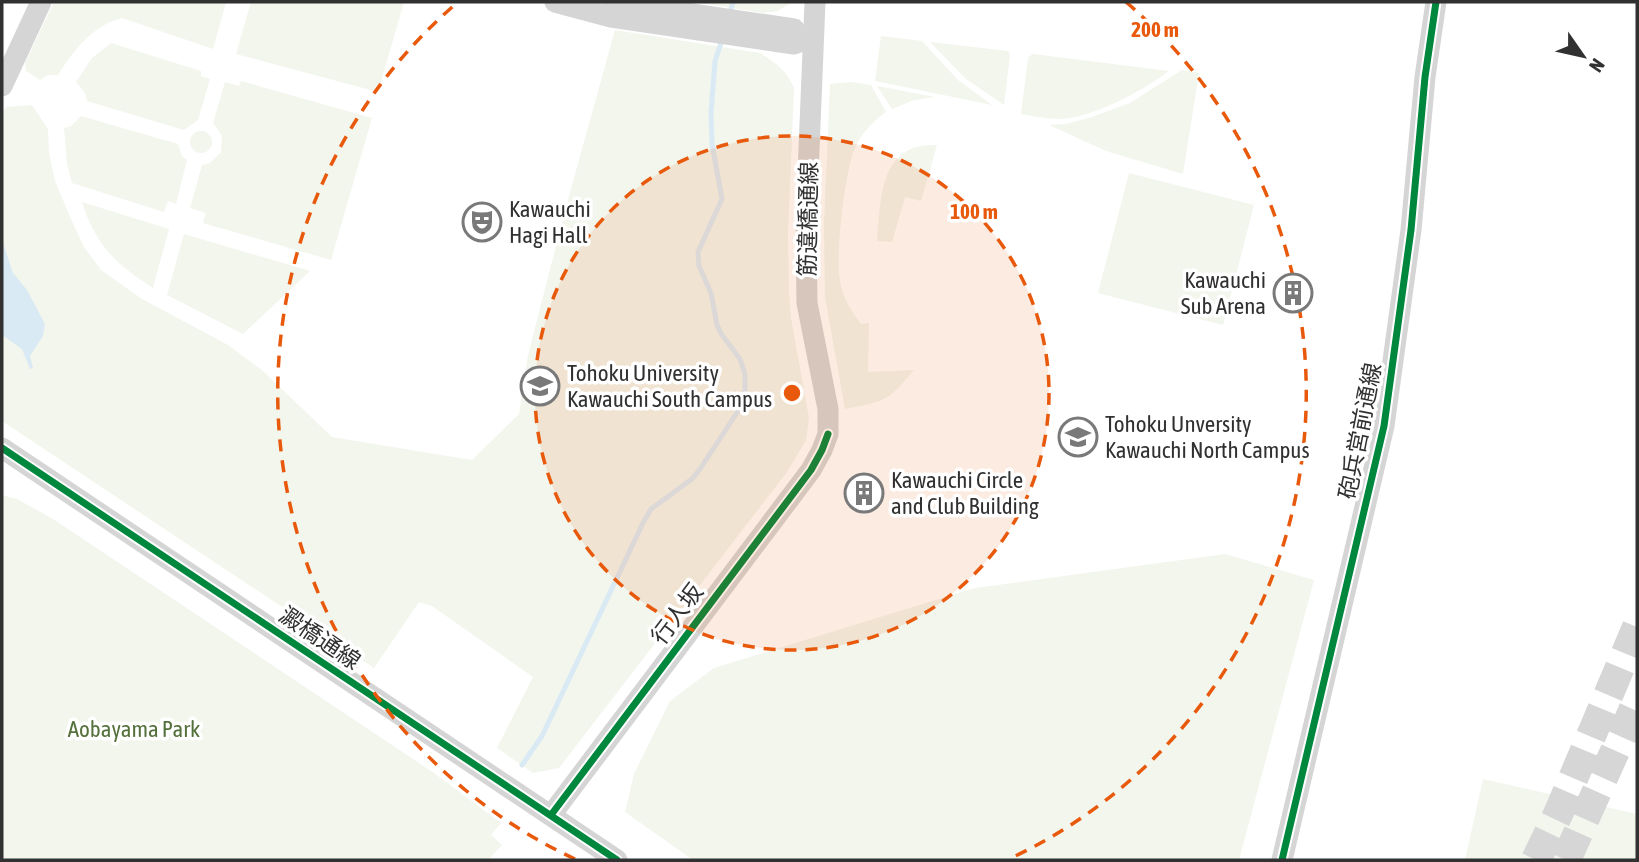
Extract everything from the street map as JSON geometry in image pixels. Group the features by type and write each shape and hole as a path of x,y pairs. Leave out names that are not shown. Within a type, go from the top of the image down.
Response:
{"street":[{"path":"2,54 26,2"},
{"path":"2,86 41,2"},
{"path":"555,2 611,17 794,44 813,36"},
{"path":"613,2 794,29 813,36"},
{"name":"筋違橋通線","path":"815,2 806,223 807,303 828,410 828,434"},
{"name":"砲兵営前通線","path":"1282,860 1384,426 1411,230 1425,77 1436,2"},
{"name":"行人坂","path":"551,815 811,470 828,434"},
{"name":"澱橋通線","path":"5,452 617,860"}],"green space":[{"path":"54,2 226,2 213,49 122,18 93,33 77,48 58,75 48,75 40,80 26,71 25,63"},
{"path":"251,2 404,2 378,92 236,54"},
{"path":"694,2 793,2 777,11 763,13"},
{"path":"615,30 760,53 780,68 794,88 788,234 789,292 791,318 809,418 806,440 787,472 559,768 533,773 497,748 533,677 432,606 419,602 374,668 2,421 2,115 6,107 32,105 48,129 49,153 55,181 84,247 101,270 142,299 228,345 263,371 332,437 472,460 519,414 528,355"},
{"path":"881,36 922,41 958,80 992,105 875,81"},
{"path":"930,42 1008,51 1010,55 1004,105 966,79"},
{"path":"111,43 201,71 201,76 210,79 198,120 184,130 87,101 85,93 76,82 92,58"},
{"path":"1033,54 1169,71 1131,95 1102,109 1072,117 1044,118 1021,114 1028,58"},
{"path":"1182,70 1199,73 1183,174 1106,151 1049,125 1066,124 1092,117 1130,103"},
{"path":"241,81 372,118 331,260 203,223 206,213 190,208 202,165 210,163 221,152 222,136 213,123 225,82 239,86"},
{"path":"851,82 871,85 886,112 864,133 851,159 840,234 841,287 861,324 869,323 868,372 914,370 898,388 878,402 845,409 825,297 824,224 830,84"},
{"path":"877,86 935,97 914,100 892,109"},
{"path":"81,116 178,144 182,156 187,160 176,204 168,201 164,212 72,183 67,164 64,128 71,126"},
{"path":"201,131 209,134 212,142 209,150 201,153 193,150 190,142 193,134"},
{"path":"937,145 921,201 905,197 892,242 877,241 882,191 894,163 904,153 918,147"},
{"path":"1129,173 1254,205 1223,325 1098,293"},
{"path":"82,202 169,229 153,288 128,271 109,252 94,231"},
{"path":"184,234 310,271 243,334 167,295"},
{"name":"Aobayama Park","path":"2,495 17,499 53,519 434,773 501,823 491,835 502,845 488,860 2,860"},
{"path":"1225,554 1314,580 1239,860 693,860 625,812 634,774 670,701 714,668 975,588"},
{"path":"1483,779 1637,814 1637,860 1465,860"}],"shaded area":[{"path":"2,240 13,273 27,290 45,324 43,336 30,356 33,368 30,369 22,349 2,335"}],"waterway":[{"path":"731,9 733,2"},
{"path":"522,765 542,736 651,509 692,479 700,469 740,408 745,390 745,374 740,359 717,325 711,293 699,266 698,252 722,199 712,144 711,113 715,61 721,43"}],"tunnel":[{"path":"1536,860 1637,627"},
{"path":"1566,860 1637,702"}],"cycle path":[{"path":"1282,860 1384,426 1411,230 1425,77 1436,2"},
{"path":"551,815 811,470 828,434"},
{"path":"2,448 617,860"}],"place":[{"name":"Kawauchi Hagi Hall","path":"482,222"},
{"name":"Kawauchi Sub Arena","path":"1293,293"},
{"name":"Tohoku University Kawauchi South Campus","path":"540,386"},
{"name":"Tohoku Unversity Kawauchi North Campus","path":"1078,437"},
{"name":"Kawauchi Circle and Club Building","path":"864,493"}]}
